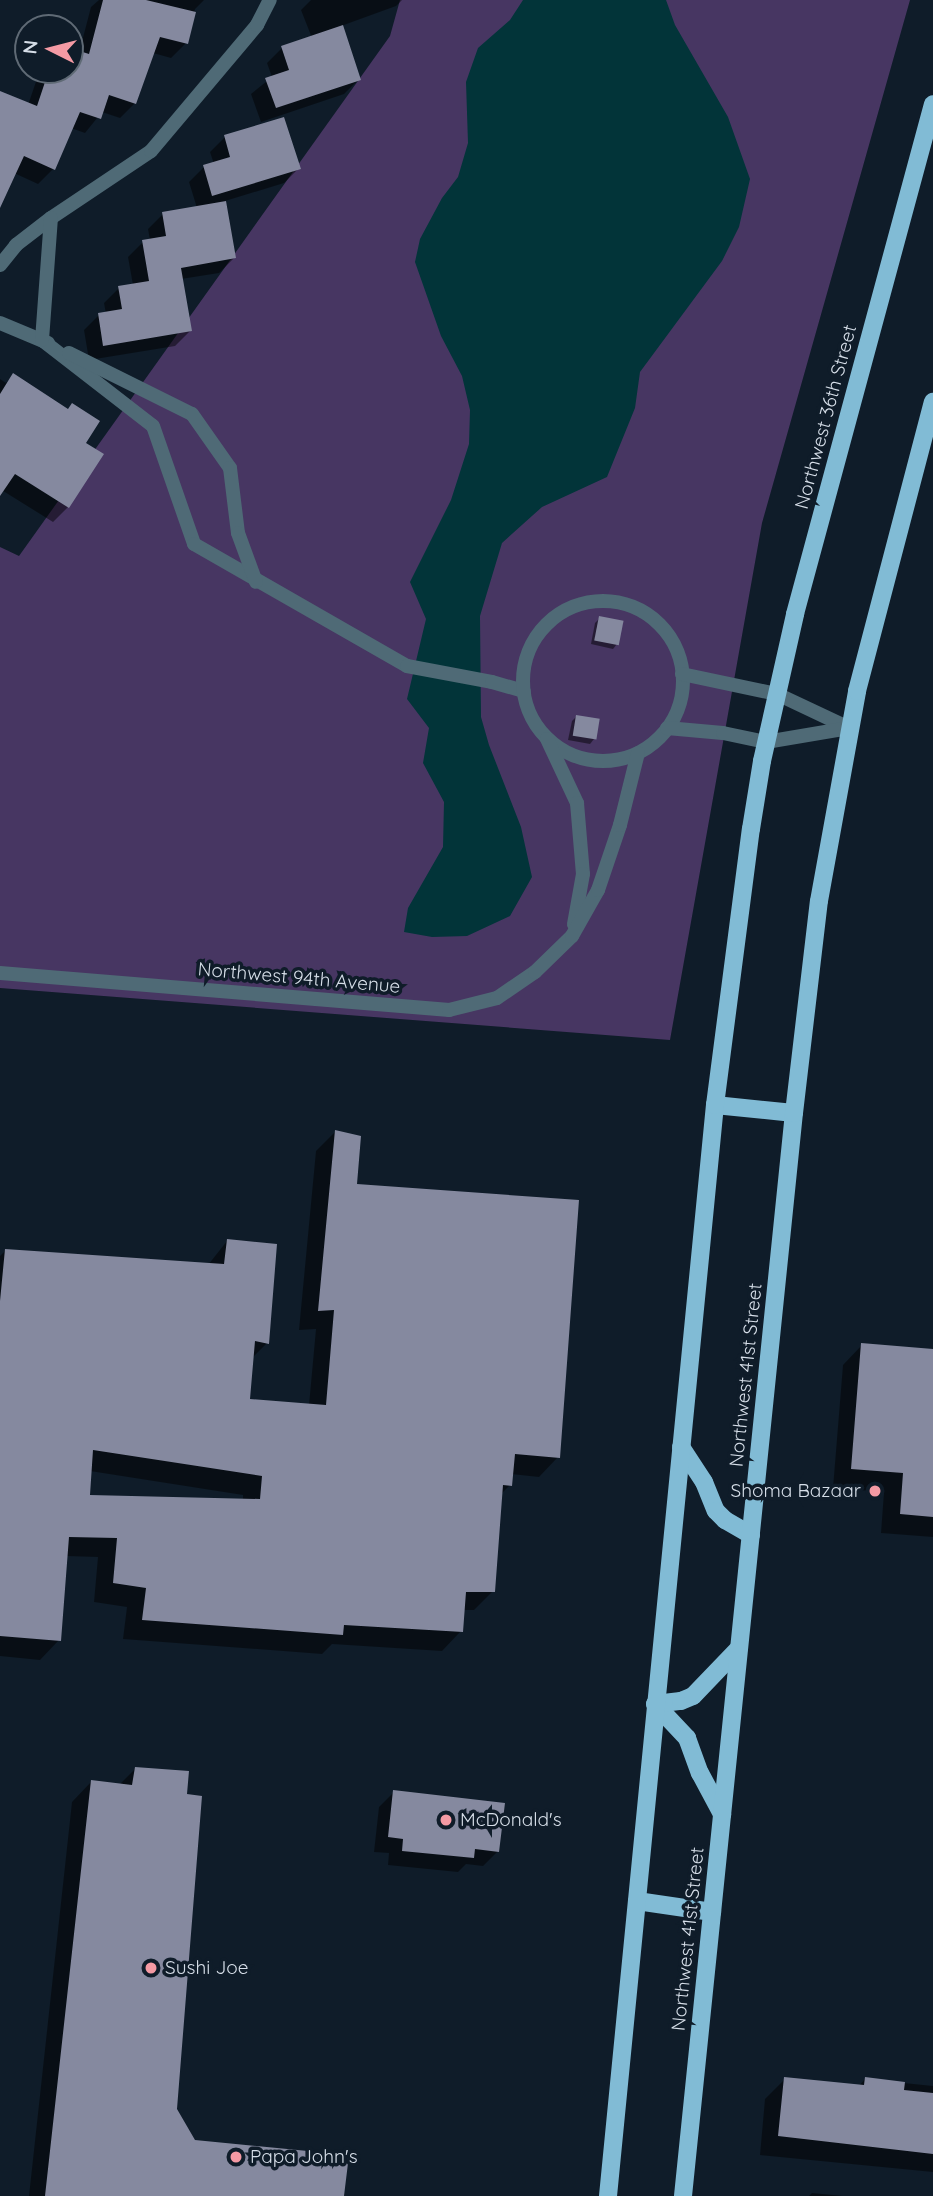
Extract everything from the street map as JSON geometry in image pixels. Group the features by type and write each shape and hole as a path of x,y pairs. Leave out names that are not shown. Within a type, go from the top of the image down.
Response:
{"main road":[{"name":"Northwest 36th Street","path":"766,742 818,527 933,104"},
{"path":"849,728 933,402"},
{"name":"Northwest 41st Street","path":"683,2196 794,1113 822,879 849,728"},
{"path":"608,2196 715,1105 738,915 766,742"},
{"path":"715,1105 794,1113"},
{"path":"681,1447 705,1482 716,1511 724,1520 751,1535"},
{"path":"655,1704 681,1702 693,1696 739,1648"},
{"path":"655,1704 687,1738 700,1773 722,1814"},
{"path":"637,1901 712,1912"}],"street":[{"path":"0,265 16,245 51,218 151,151 257,25 270,0"},
{"path":"42,340 51,218"},
{"path":"0,323 42,340 192,414 230,468 239,533 256,582"},
{"path":"42,340 153,426 194,544 256,582 407,666 492,681 524,691"},
{"path":"547,738 568,753 593,760 620,759 638,753 667,728 677,711 683,685 680,659 669,635 651,616 627,604 601,600 575,606 552,619 535,639 525,664 524,691 531,716 547,738 577,803 583,874 572,936"},
{"path":"682,674 776,694 849,728"},
{"path":"667,728 723,733 766,742 849,728"},
{"name":"Northwest 94th Avenue","path":"0,973 449,1010 497,998 536,972 572,936 598,890 620,825 638,753"}],"shaded area":[{"path":"400,0 910,0 762,523 670,1040 0,988 0,547 19,556 390,36"},
{"path":"523,0 666,0 675,25 728,117 750,179 739,227 722,261 640,372 635,408 607,477 542,507 502,543 480,616 481,717 521,827 532,877 510,916 467,936 432,937 404,932 408,908 443,847 444,802 423,763 429,728 407,699 426,619 410,582 451,500 469,444 470,410 462,376 441,336 415,262 420,239 442,198 458,177 468,143 466,82 478,48 510,20"}],"building":[{"path":"103,0 146,0 196,12 188,44 160,37 136,104 109,95 101,119 80,112 55,170 24,156 0,208 0,91 37,106 44,84 84,84 84,52 89,54"},
{"path":"343,25 361,80 276,108 265,78 289,70 281,46"},
{"path":"284,117 301,169 212,196 203,165 230,157 224,135"},
{"path":"226,201 236,258 181,268 192,331 103,346 98,313 122,309 118,286 149,281 142,240 166,236 162,212"},
{"path":"13,373 68,409 72,403 100,421 86,443 104,454 69,508 15,474 0,496 0,394"},
{"path":"599,616 624,621 619,645 594,641"},
{"path":"576,715 600,719 596,739 573,736"},
{"path":"335,1130 361,1136 357,1184 579,1200 560,1458 515,1454 512,1486 503,1485 495,1592 466,1592 463,1632 344,1625 343,1635 142,1620 146,1588 113,1583 117,1538 69,1537 61,1641 0,1636 0,1301 5,1249 224,1264 227,1239 277,1244 269,1344 255,1341 250,1399 326,1405 334,1310 318,1311","holes":["93,1450 262,1476 260,1499 90,1495"]},
{"path":"861,1343 933,1349 933,1517 900,1514 903,1473 851,1469"},
{"path":"135,1767 189,1771 187,1794 202,1796 177,2109 195,2140 349,2155 344,2196 45,2196 91,1780 132,1785"},
{"name":"McDonald's","path":"393,1790 505,1803 499,1852 475,1849 474,1858 402,1851 403,1839 388,1837"},
{"path":"784,2077 864,2085 865,2077 905,2082 904,2090 933,2093 933,2154 778,2136"}],"place":[{"name":"Shoma Bazaar","path":"875,1491"},
{"name":"McDonald's","path":"446,1820"},
{"name":"Sushi Joe","path":"151,1968"},
{"name":"Papa John's","path":"236,2157"}]}
